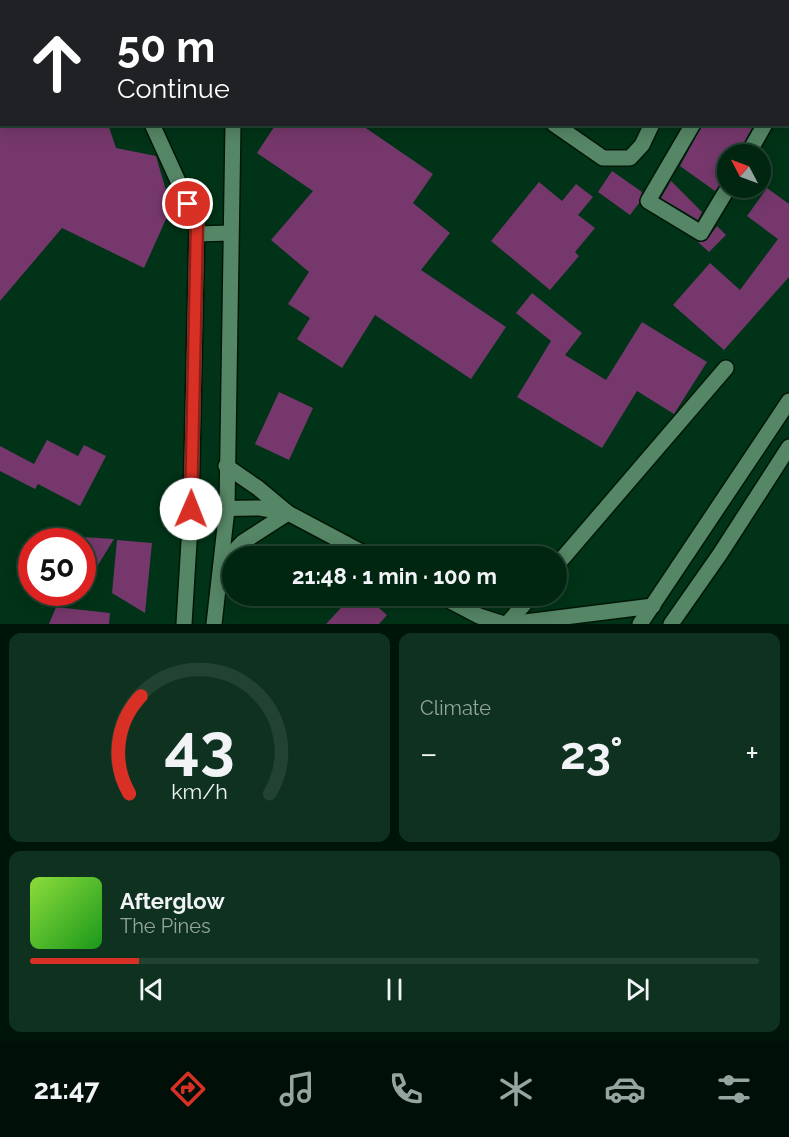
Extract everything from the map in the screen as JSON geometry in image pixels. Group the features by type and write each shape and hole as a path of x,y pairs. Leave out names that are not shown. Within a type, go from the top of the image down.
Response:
{"street":[{"path":"153,126 197,223 192,367 191,509 184,624"},
{"path":"214,624 227,509 233,126"},
{"path":"557,126 603,158 630,158 642,145 651,126"},
{"path":"692,126 648,201 701,233 722,198"},
{"path":"754,144 764,126"},
{"path":"196,234 230,233"},
{"path":"567,553 726,368"},
{"path":"640,624 789,401"},
{"path":"671,624 720,554 789,447"},
{"path":"226,466 288,513 350,546"},
{"path":"191,509 260,508 288,513"},
{"path":"220,565 243,542 288,513"},
{"path":"460,606 479,616 507,624 653,606"},
{"path":"507,624 522,606"}],"building":[{"path":"0,126 109,126 116,148 156,156 171,208 144,268 62,228 0,301"},
{"path":"275,126 363,126 433,174 413,203 450,233 421,270 506,327 471,379 375,315 342,368 297,339 310,318 288,304 309,272 271,240 313,191 257,153"},
{"path":"702,126 753,126 743,144 717,144 717,189 715,191 680,166"},
{"path":"612,171 642,192 639,203 630,215 598,192"},
{"path":"671,181 702,212 698,220 661,198"},
{"path":"539,182 562,201 576,184 593,197 578,215 595,228 575,252 579,256 550,290 491,241"},
{"path":"771,191 789,204 789,277 724,350 673,305 710,263 740,290 778,239 747,216 760,198 771,198"},
{"path":"717,226 726,235 709,252 698,242 706,241"},
{"path":"532,293 582,333 565,355 606,380 642,322 707,362 674,414 637,391 602,448 517,397 551,341 516,313"},
{"path":"279,392 313,408 289,460 255,444"},
{"path":"47,440 78,456 84,445 106,456 80,506 38,484 35,489 0,471 0,446 34,464"},
{"path":"96,538 114,539 96,568"},
{"path":"117,540 152,543 145,613 112,593"},
{"path":"343,606 377,606 387,615 379,624 326,624"},
{"path":"56,607 110,613 109,624 49,624"}],"route":[{"path":"188,204 197,223 192,367 191,509"}]}
